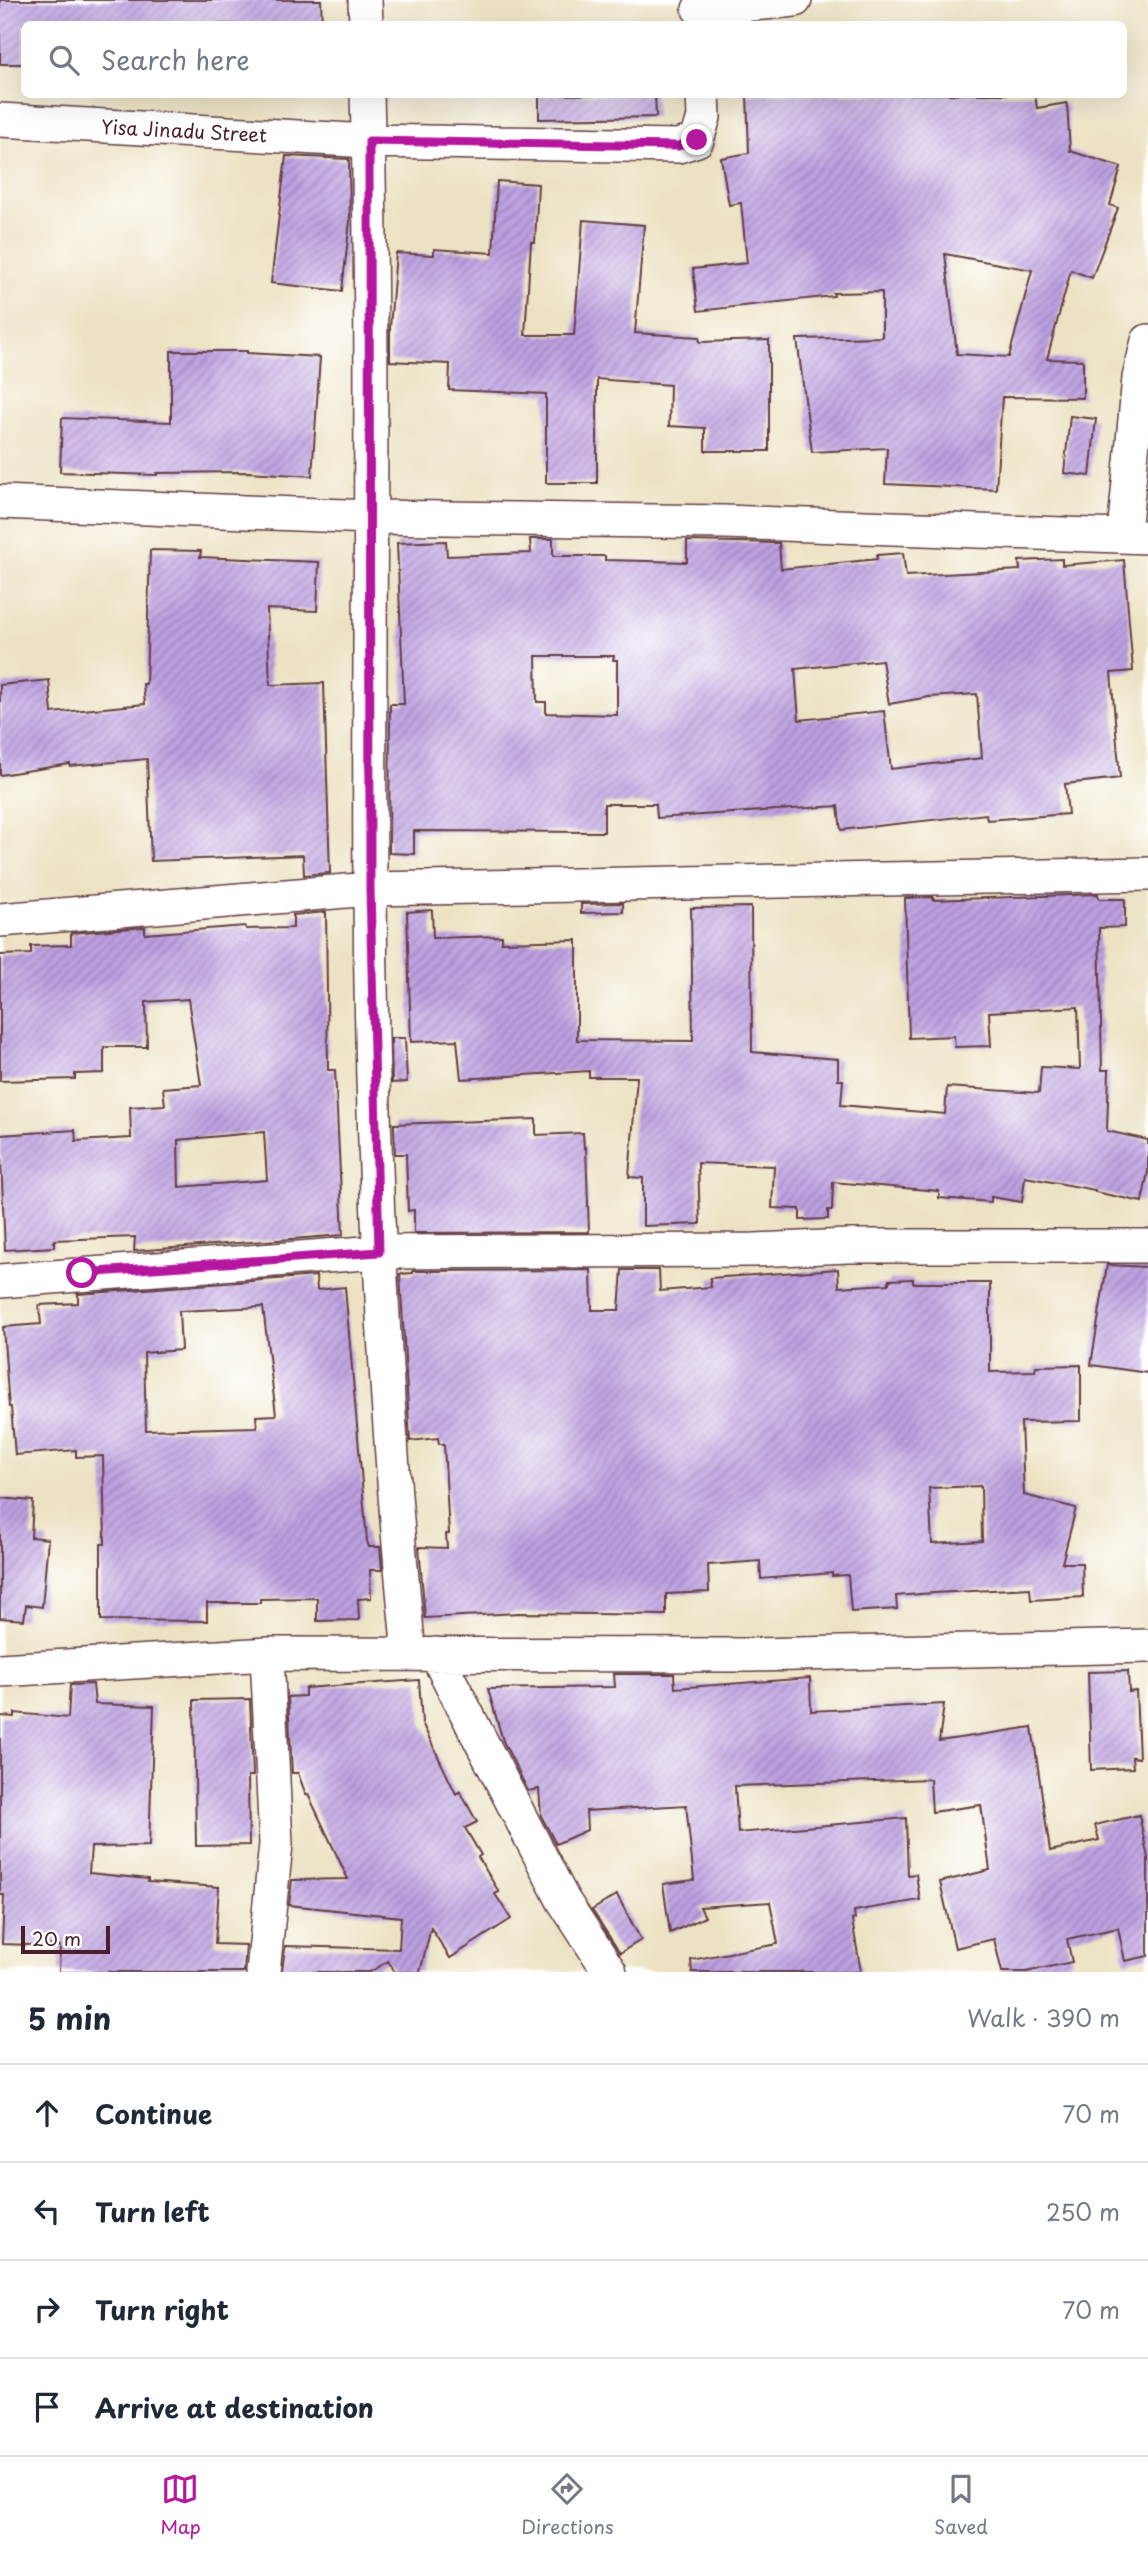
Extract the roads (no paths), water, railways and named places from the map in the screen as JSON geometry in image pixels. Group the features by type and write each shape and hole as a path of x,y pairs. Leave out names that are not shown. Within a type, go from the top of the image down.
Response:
{"street":[{"path":"365,0 366,21"},
{"path":"699,11 795,0"},
{"path":"368,98 370,889 379,1252 400,1557 423,1654 563,1900 610,1972"},
{"name":"Yisa Jinadu Street","path":"0,120 369,141 678,146 697,140 704,117 703,98"},
{"path":"0,502 371,517 724,522 1136,536 1139,378 1148,341"},
{"path":"0,920 370,889 1148,874"},
{"path":"0,1281 379,1252 740,1250 848,1246 1148,1246"},
{"path":"0,1670 267,1654 749,1655 1148,1646"},
{"path":"263,1972 276,1844 267,1654"}]}
